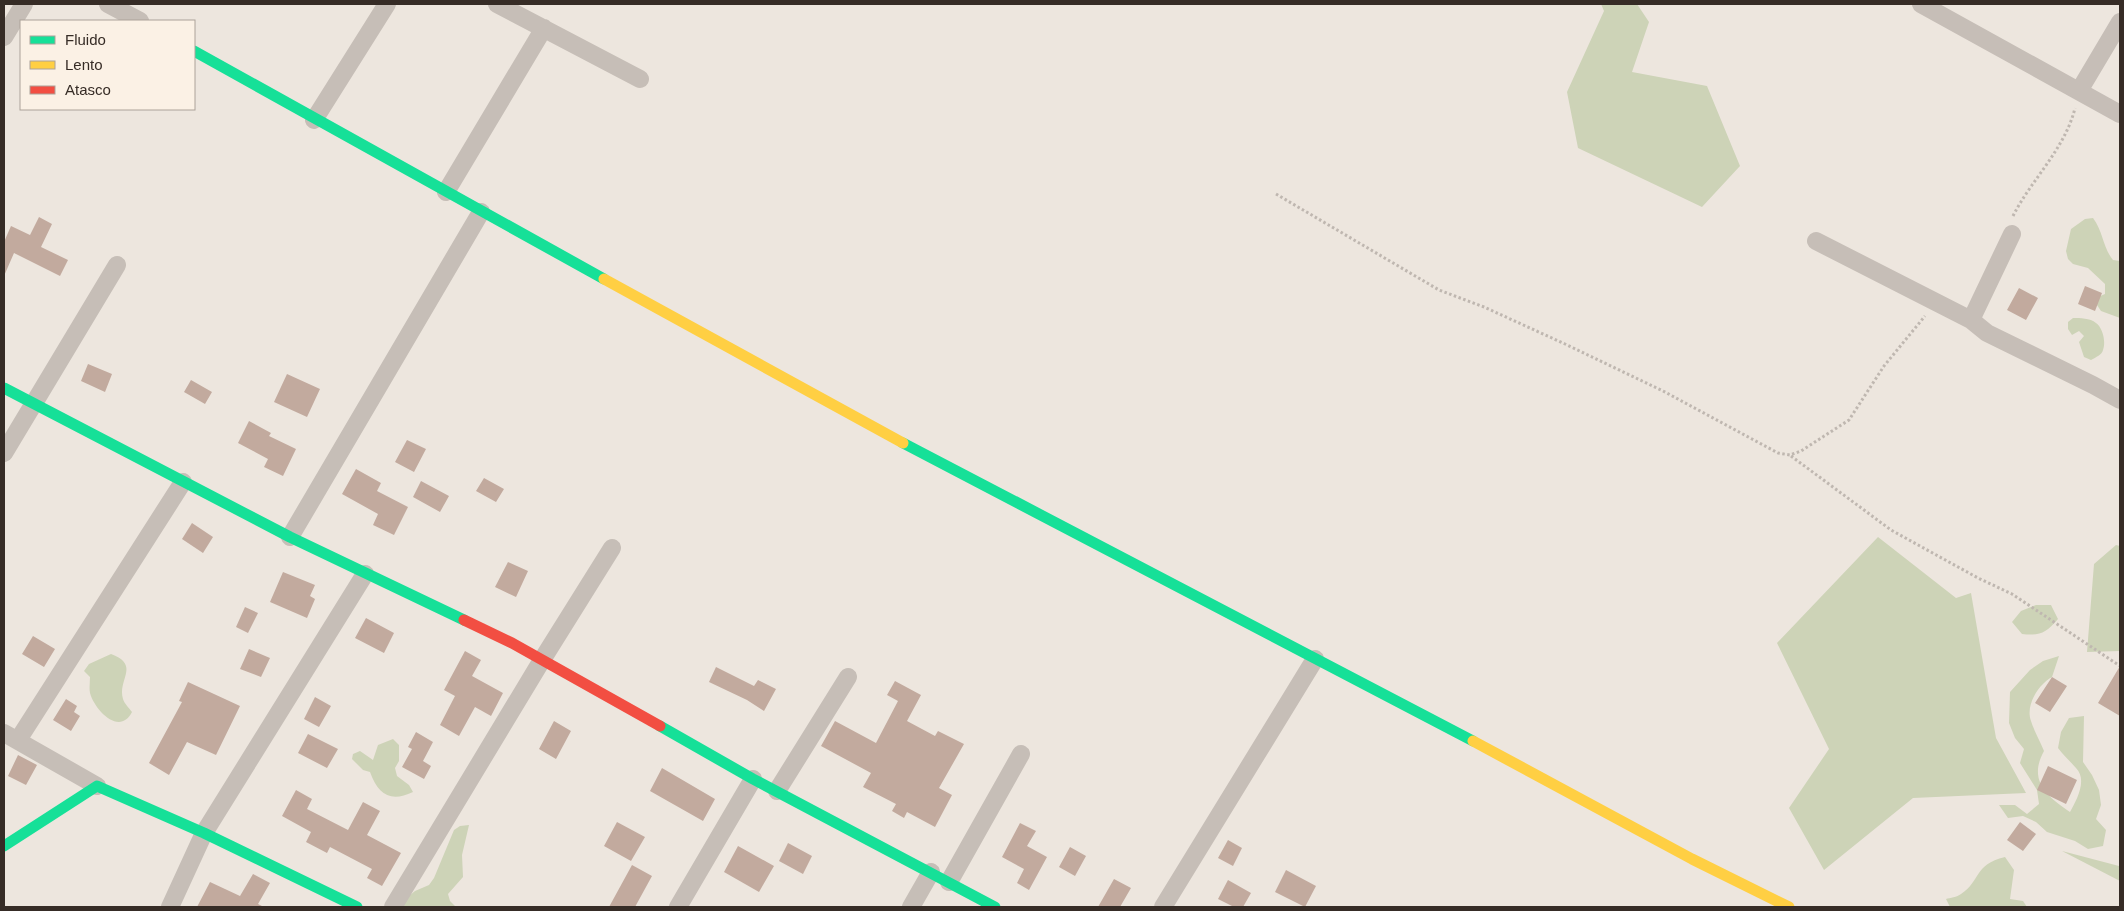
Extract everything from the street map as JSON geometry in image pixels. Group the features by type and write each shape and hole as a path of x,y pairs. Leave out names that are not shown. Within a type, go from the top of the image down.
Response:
{"street":[{"path":"4,37 24,4"},
{"path":"108,4 138,20"},
{"path":"314,120 387,4"},
{"path":"497,4 640,78"},
{"path":"1921,4 2120,114"},
{"path":"2079,91 2120,22"},
{"path":"446,192 544,28"},
{"path":"195,53 848,414 1492,751 1692,859 1789,907"},
{"path":"290,537 480,212"},
{"path":"1971,320 2012,234"},
{"path":"1816,241 1971,320 1987,334 2093,384 2120,400"},
{"path":"4,453 117,265"},
{"path":"4,388 290,537 512,643 753,779 995,907"},
{"path":"183,482 11,737 97,786 204,833 358,907"},
{"path":"393,907 612,548"},
{"path":"170,907 204,833 365,574"},
{"path":"1163,907 1315,659"},
{"path":"777,791 848,677"},
{"path":"950,882 1020,754"},
{"path":"678,907 753,779"},
{"path":"4,846 97,786"},
{"path":"912,907 931,872"}],"path":[{"path":"2012,234 2010,221 2022,198 2064,137 2074,112 2079,91"},
{"path":"1276,194 1439,290 1565,344 1663,391 1778,452 1790,455 1891,530 1978,578 2012,594 2120,666"},
{"path":"1790,455 1801,451 1849,420 1884,366 1937,303"}],"green space":[{"path":"1601,4 1637,4 1649,22 1632,72 1707,86 1740,166 1702,207 1578,148 1567,92 1604,11"},
{"path":"2093,218 2113,260 2120,261 2120,318 2101,311 2097,305 2098,297 2105,294 2105,284 2088,268 2073,264 2068,259 2066,251 2071,229 2085,219"},
{"path":"2073,318 2094,321 2102,332 2104,347 2098,356 2091,360 2084,357 2079,342 2084,336 2079,331 2072,335 2068,329 2068,322"},
{"path":"1878,537 1956,598 1971,593 1996,738 2026,793 1913,798 1824,870 1789,808 1829,749 1777,643"},
{"path":"2116,545 2120,546 2120,651 2087,652 2094,564"},
{"path":"2036,605 2051,605 2058,619 2050,628 2038,634 2022,634 2012,622 2021,611"},
{"path":"111,654 120,658 125,663 126,668 122,692 125,704 132,712 127,719 121,722 108,718 97,707 90,693 90,677 84,671 89,664"},
{"path":"2059,656 2052,677 2038,690 2030,708 2031,721 2044,751 2038,771 2039,779 2047,793 2070,812 2080,790 2081,778 2076,768 2058,748 2061,732 2069,718 2084,716 2083,762 2099,790 2101,805 2096,819 2106,830 2103,846 2088,849 2075,841 2047,832 2036,822 2023,816 2008,818 1999,805 2015,805 2027,814 2039,804 2037,790 2020,763 2024,749 2015,738 2009,723 2010,692 2030,670 2043,661"},
{"path":"393,739 399,745 399,761 395,768 397,776 409,785 413,792 398,797 381,791 370,772 363,770 352,759 353,754 360,751 373,760 378,745"},
{"path":"469,825 462,855 463,877 448,894 450,901 456,907 402,907 409,896 429,885 434,878 454,830 460,826"},
{"path":"2062,851 2120,865 2120,881"},
{"path":"2005,857 2014,870 2010,899 2023,901 2027,907 1950,907 1946,899 1956,897 1967,889 1987,864"}],"building":[{"path":"39,217 52,224 41,247 68,260 60,276 14,253 4,276 4,242 11,226 30,235"},
{"path":"2085,286 2102,293 2095,311 2078,304"},
{"path":"2019,288 2038,298 2026,320 2007,310"},
{"path":"88,364 112,374 105,392 81,381"},
{"path":"287,374 320,389 307,417 274,402"},
{"path":"191,380 212,392 205,404 184,392"},
{"path":"249,421 271,433 269,436 296,449 283,476 264,467 268,459 238,443"},
{"path":"407,440 426,449 414,472 395,462"},
{"path":"356,469 381,483 377,491 408,507 394,535 373,525 378,514 342,494"},
{"path":"484,478 504,489 496,502 476,491"},
{"path":"421,481 449,496 440,512 413,497"},
{"path":"192,523 213,537 203,553 182,539"},
{"path":"508,562 528,571 516,597 495,587"},
{"path":"283,572 315,585 310,596 315,599 307,618 270,602"},
{"path":"245,607 258,613 248,633 236,627"},
{"path":"366,618 394,633 384,653 355,638"},
{"path":"33,636 55,649 44,667 22,654"},
{"path":"249,649 270,658 261,677 240,669"},
{"path":"465,651 481,660 472,676 503,693 491,716 475,707 459,736 440,725 455,696 444,690"},
{"path":"2120,666 2120,716 2098,703"},
{"path":"716,667 754,686 758,680 776,689 764,711 747,700 709,682"},
{"path":"2052,677 2067,686 2050,712 2035,703"},
{"path":"895,681 921,695 907,721 935,736 938,731 964,744 939,788 952,795 935,827 907,812 904,818 892,811 896,804 863,787 871,773 821,746 835,721 876,743 898,701 887,695"},
{"path":"188,682 240,706 216,755 187,742 169,775 149,763 182,702 179,701"},
{"path":"315,697 331,706 319,727 304,719"},
{"path":"66,699 77,706 74,712 80,716 71,731 53,720"},
{"path":"554,721 571,731 556,759 539,749"},
{"path":"416,732 433,742 423,761 431,766 424,779 402,767 412,749 408,747"},
{"path":"308,734 338,749 327,768 298,753"},
{"path":"18,755 37,765 26,785 8,776"},
{"path":"2048,766 2077,780 2066,804 2037,790"},
{"path":"662,768 715,799 703,821 650,791"},
{"path":"296,790 312,799 307,809 348,830 363,802 380,811 367,835 401,853 382,886 367,878 372,869 330,847 327,853 306,842 311,832 282,816"},
{"path":"617,822 645,837 631,861 604,846"},
{"path":"2020,822 2036,834 2023,851 2007,840"},
{"path":"1020,823 1036,831 1027,846 1047,857 1029,890 1017,883 1024,869 1002,857"},
{"path":"1228,840 1242,848 1233,866 1218,858"},
{"path":"788,843 812,856 803,874 779,861"},
{"path":"738,846 774,866 759,892 724,872"},
{"path":"1070,847 1086,856 1075,876 1059,867"},
{"path":"632,865 652,876 635,907 609,907"},
{"path":"1286,870 1316,886 1305,907 1275,892"},
{"path":"253,874 270,883 258,904 264,907 197,907 210,882 240,896"},
{"path":"1114,879 1131,888 1120,907 1098,907"},
{"path":"1228,880 1251,893 1243,907 1234,907 1218,899"}],"traffic: fast":[{"path":"195,52 604,279"},
{"path":"4,388 290,537 464,620"},
{"path":"903,443 1473,741"},
{"path":"660,726 753,779 995,907"},
{"path":"4,846 97,786 204,833 357,907"}],"traffic: slow":[{"path":"604,279 903,443"},
{"path":"1473,741 1692,859 1789,907"}],"traffic: jam":[{"path":"464,620 512,643 660,726"}]}
